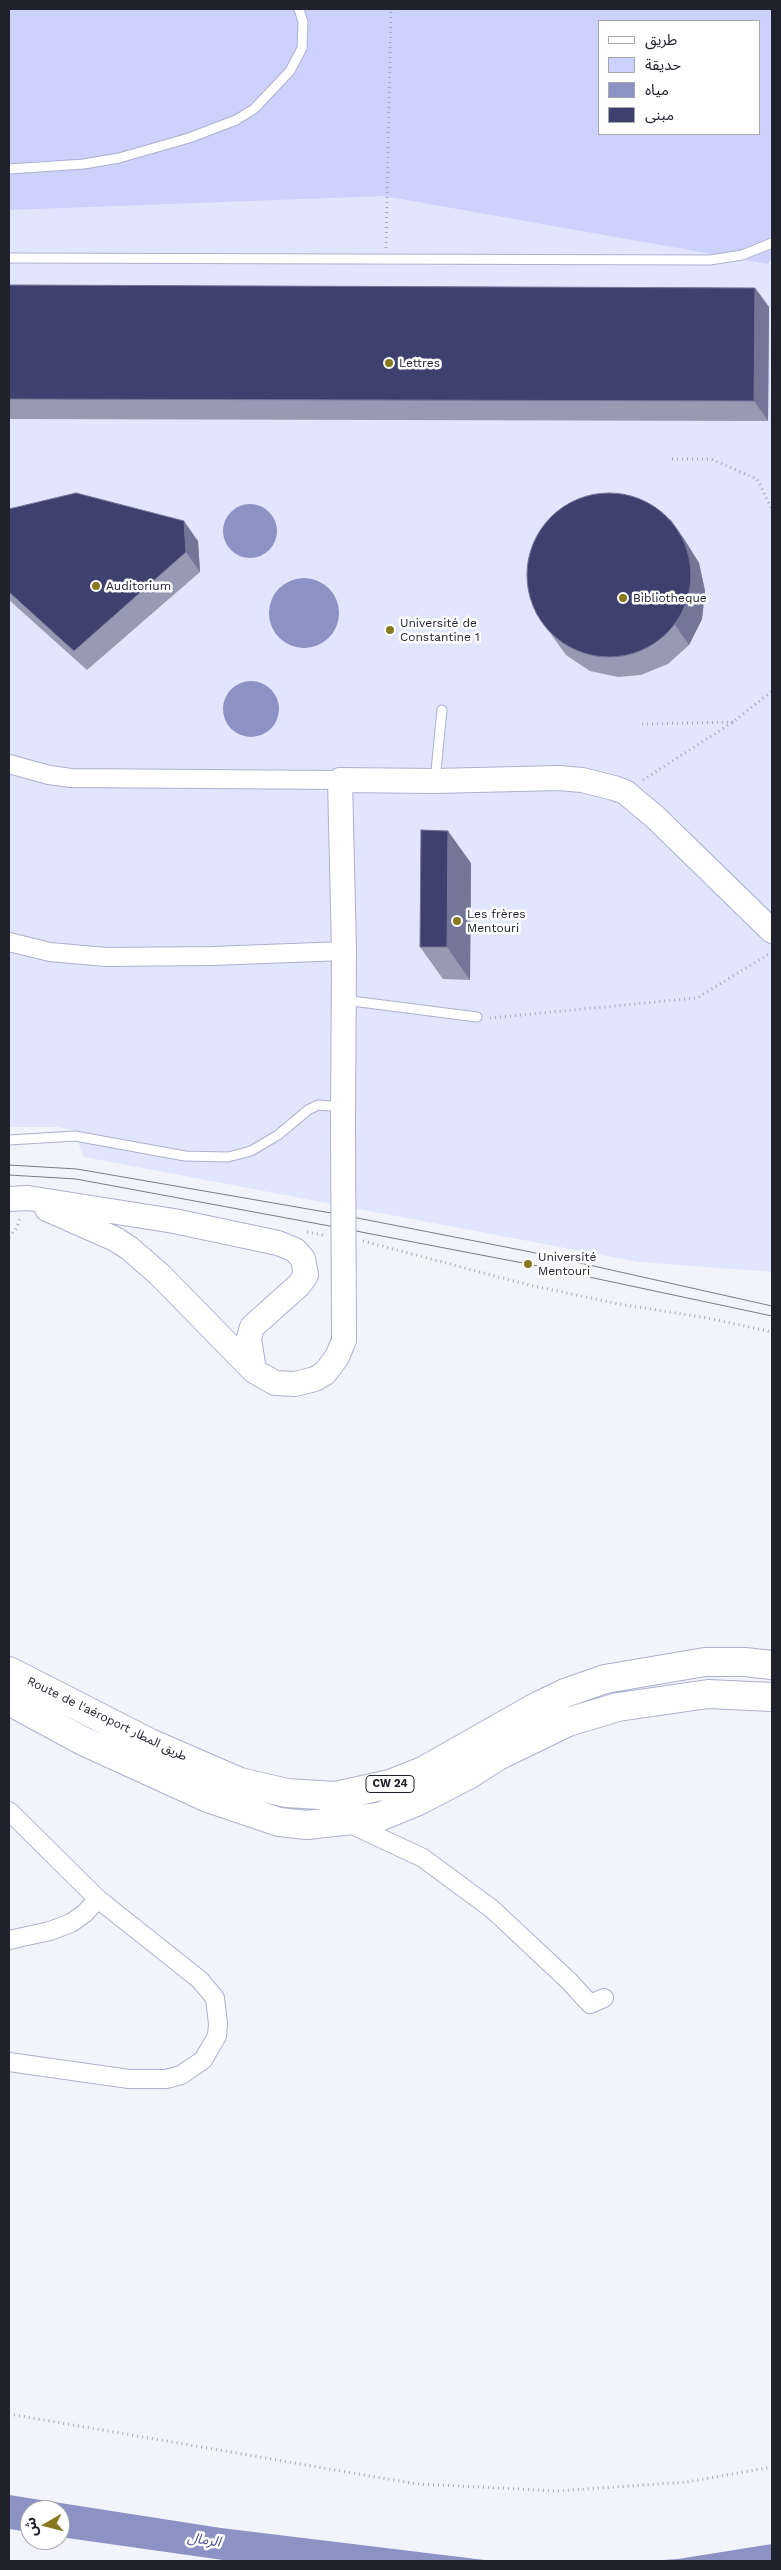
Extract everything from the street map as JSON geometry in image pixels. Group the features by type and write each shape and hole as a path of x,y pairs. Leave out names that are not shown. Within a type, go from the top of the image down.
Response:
{"highway":[{"name":"CW 24","path":"9,1650 177,1736 210,1757 240,1782"},
{"name":"Route de l'aéroport طريق المطار","path":"9,1671 150,1743 240,1782 268,1790 336,1796 390,1784 423,1770 536,1707 605,1679 705,1662 745,1662 772,1665"},
{"name":"CW 24","path":"9,1701 83,1741 208,1798 279,1822 308,1825 380,1817 418,1801 470,1774 498,1756 568,1722 618,1707 708,1694 772,1697"}],"street":[{"path":"9,764 39,773 71,778 435,781 559,778 582,780 624,792 654,817 772,931"},
{"path":"18,1198 115,1239 129,1248 158,1274 254,1371 275,1382 306,1382 325,1373 337,1357 344,1340 344,950 340,780"},
{"path":"9,942 50,952 106,957 212,956 344,950"},
{"path":"18,1198 234,1233 278,1243 295,1250 303,1259 306,1275 299,1285 252,1327 249,1338 254,1371"},
{"path":"9,1811 98,1900 193,1974 208,1989 214,1998 218,2024 217,2036 211,2048 194,2068 181,2075 166,2079 129,2079 9,2062"},
{"path":"346,1822 423,1858 492,1909 569,1981 590,2004 604,1998"},
{"path":"9,1940 50,1931 71,1923 86,1913 98,1900"}],"lane":[{"path":"9,169 84,164 119,158 189,138 236,120 254,109 290,72 302,48 303,22 299,9"},
{"path":"9,258 386,261 710,260 742,255 772,243"},
{"path":"435,781 442,710"},
{"path":"343,1000 477,1017"},
{"path":"9,1140 75,1136 184,1156 228,1157 251,1151 278,1135 308,1110 318,1105 343,1115"}],"path":[{"path":"386,261 391,9"},
{"path":"672,459 711,459 757,479 772,509"},
{"path":"624,792 733,722 772,691"},
{"path":"642,724 733,722"},
{"path":"477,1017 492,1018 697,998 772,952"},
{"path":"305,1232 332,1236"},
{"path":"359,1240 529,1285 619,1304 707,1318 772,1332"},
{"path":"9,2414 417,2484 556,2492 687,2482 772,2467"}],"shaded area":[{"name":"Université de Constantine 1","path":"9,9 772,9 772,1272 639,1262 84,1157 73,1130 57,1127 9,1127"}],"green space":[{"path":"9,9 772,9 772,258 768,264 384,196 9,210"}],"water":[{"path":"250,504 260,506 269,512 275,521 277,531 275,541 269,550 260,556 250,558 240,556 231,550 225,541 223,531 225,521 231,512 240,506"},
{"path":"304,578 323,584 333,594 339,613 333,632 323,642 304,648 285,642 275,632 269,613 275,594 285,584"},
{"path":"251,681 262,683 271,689 277,698 279,709 277,720 271,729 262,735 251,737 240,735 231,729 225,720 223,709 225,698 231,689 240,683"},
{"path":"9,2495 41,2500 20,2500 20,2531 9,2529"},
{"name":"الرمال","path":"70,2504 221,2528 493,2561 230,2561 70,2538"},
{"path":"772,2544 772,2561 647,2561 678,2559"}],"building":[{"name":"Lettres","path":"9,285 755,288 754,401 9,399"},
{"name":"Auditorium","path":"76,493 184,521 186,552 74,651 9,592 9,509"},
{"name":"Bibliotheque","path":"609,493 640,499 667,517 685,544 691,575 685,606 667,633 640,651 609,657 578,651 551,633 533,606 527,575 533,544 551,517 578,499"},
{"path":"421,830 448,831 447,947 420,947"}],"tram line":[{"path":"9,1165 77,1169 337,1214 531,1252 772,1306"},
{"path":"9,1175 76,1179 528,1264 772,1316"}],"place":[{"name":"Lettres","path":"389,363"},
{"name":"Auditorium","path":"96,586"},
{"name":"Bibliotheque","path":"623,598"},
{"name":"Université de Constantine 1","path":"390,630"},
{"name":"Les frères Mentouri","path":"457,921"},
{"name":"Université Mentouri","path":"528,1264"}]}
